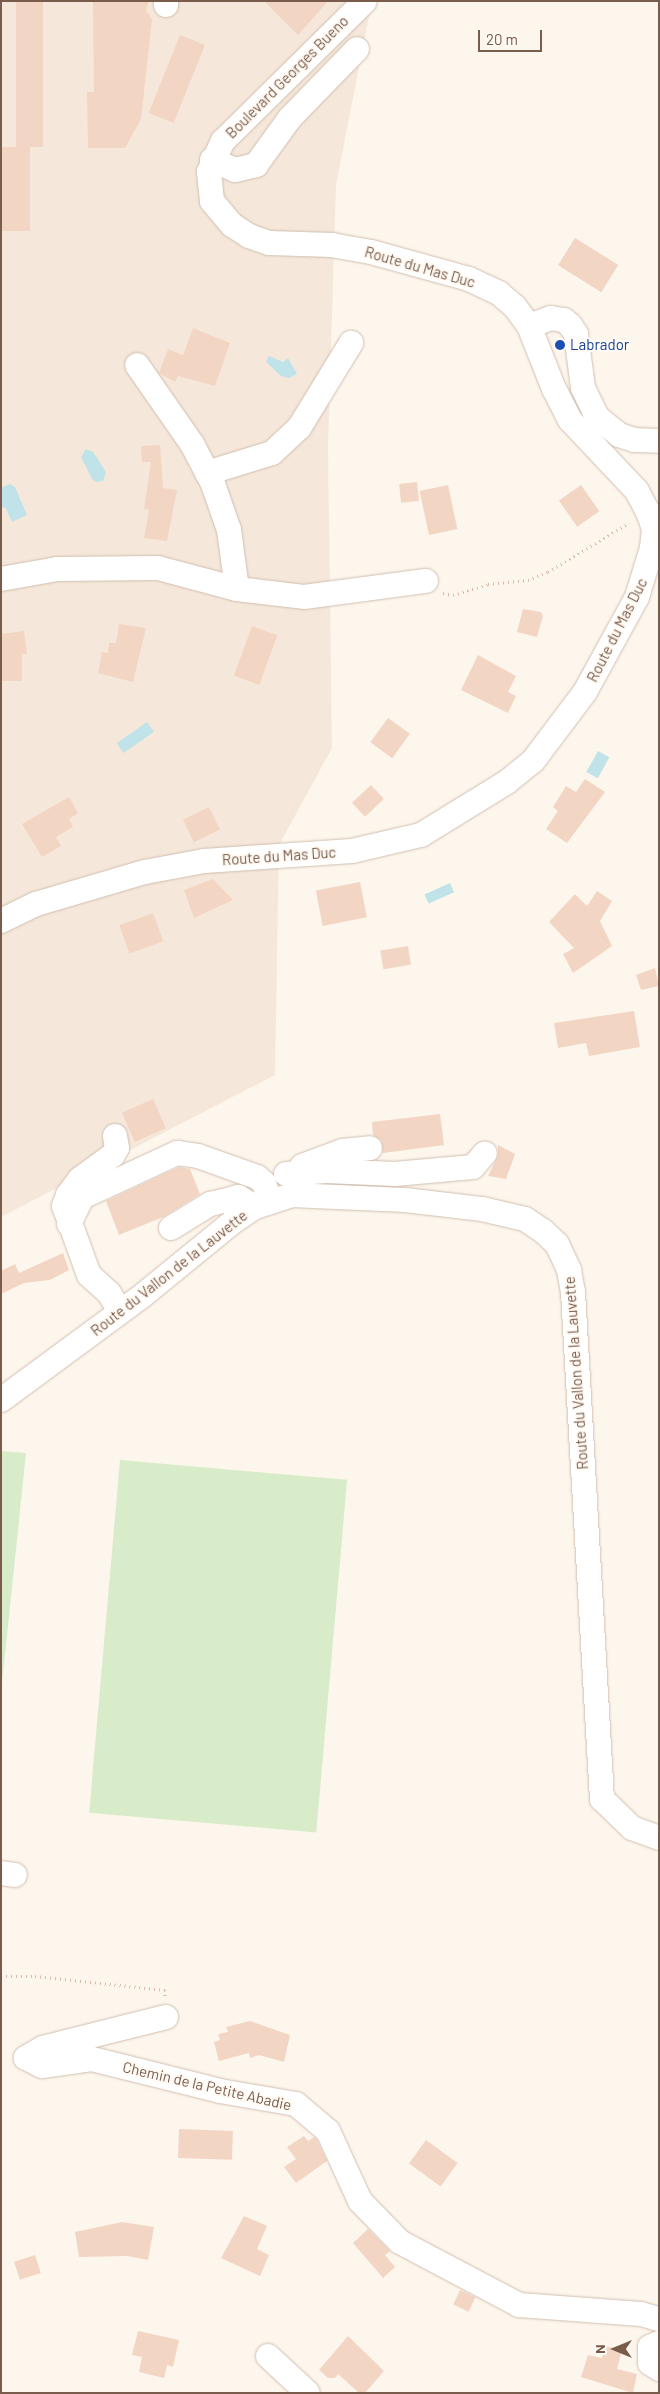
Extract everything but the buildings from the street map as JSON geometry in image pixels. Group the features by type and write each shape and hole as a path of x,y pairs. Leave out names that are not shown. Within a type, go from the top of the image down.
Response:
{"street":[{"name":"Boulevard Georges Bueno","path":"209,186 212,160 223,141 365,1"},
{"path":"212,160 236,170 256,165 290,118 357,49"},
{"name":"Route du Mas Duc","path":"1,921 36,904 145,872 194,863 324,854 389,845 422,835 507,782 532,761 585,692 633,605 648,569 654,530 638,491 570,420 554,389 529,326 499,293 469,279 362,250 333,245 269,243 249,236 221,214 212,201 209,186"},
{"path":"529,326 551,318 564,320 570,325 576,334 582,388 597,417 618,435 634,440 659,441"},
{"path":"207,472 272,453 299,428 351,343"},
{"path":"137,365 192,444 207,472 229,530 237,589"},
{"path":"1,580 57,569 158,568 237,589 304,597 426,581"},
{"path":"115,1136 117,1148 113,1155 80,1178 68,1195 64,1206 69,1224 89,1274 109,1293 120,1310"},
{"path":"266,1203 278,1177 343,1151 370,1148"},
{"path":"69,1224 82,1197 177,1153 198,1156 257,1177 264,1183 266,1203"},
{"path":"286,1174 326,1171 395,1174 472,1167 485,1153"},
{"name":"Route du Vallon de la Lauvette","path":"1,1400 266,1203 291,1195 405,1200 482,1209 525,1219 557,1244 569,1270 573,1292 602,1799 632,1828 659,1838"},
{"path":"171,1228 210,1204 223,1200 238,1197 266,1203"},
{"name":"Chemin de la Petite Abadie","path":"166,2017 43,2048 26,2058 42,2066 92,2060 220,2090 296,2104 328,2131 360,2201 400,2242 519,2305 632,2313 659,2319"},
{"path":"659,2344 650,2347 650,2363 659,2369"},
{"path":"268,2356 308,2393"}],"path":[{"path":"426,581 444,594 453,596 478,586 528,580 548,572 636,519"},
{"path":"1,1976 35,1976 165,1990 166,2017"}],"shaded area":[{"path":"1,1 372,1 336,185 328,447 332,748 279,845 275,1075 1,1217"}],"green space":[{"path":"1,1451 26,1453 1,1693"},
{"path":"120,1460 347,1480 316,1833 89,1813"}],"water":[{"path":"269,356 283,362 288,358 297,374 289,378 281,376 266,362"},
{"path":"86,449 93,452 106,472 103,481 96,482 92,479 81,457"},
{"path":"10,484 15,487 27,515 12,522 5,507 1,508 1,488"},
{"path":"147,722 154,732 124,753 117,743"},
{"path":"598,751 609,757 598,778 586,772"},
{"path":"450,883 454,892 428,904 424,894"}],"place":[{"name":"Labrador","path":"560,345"}]}
